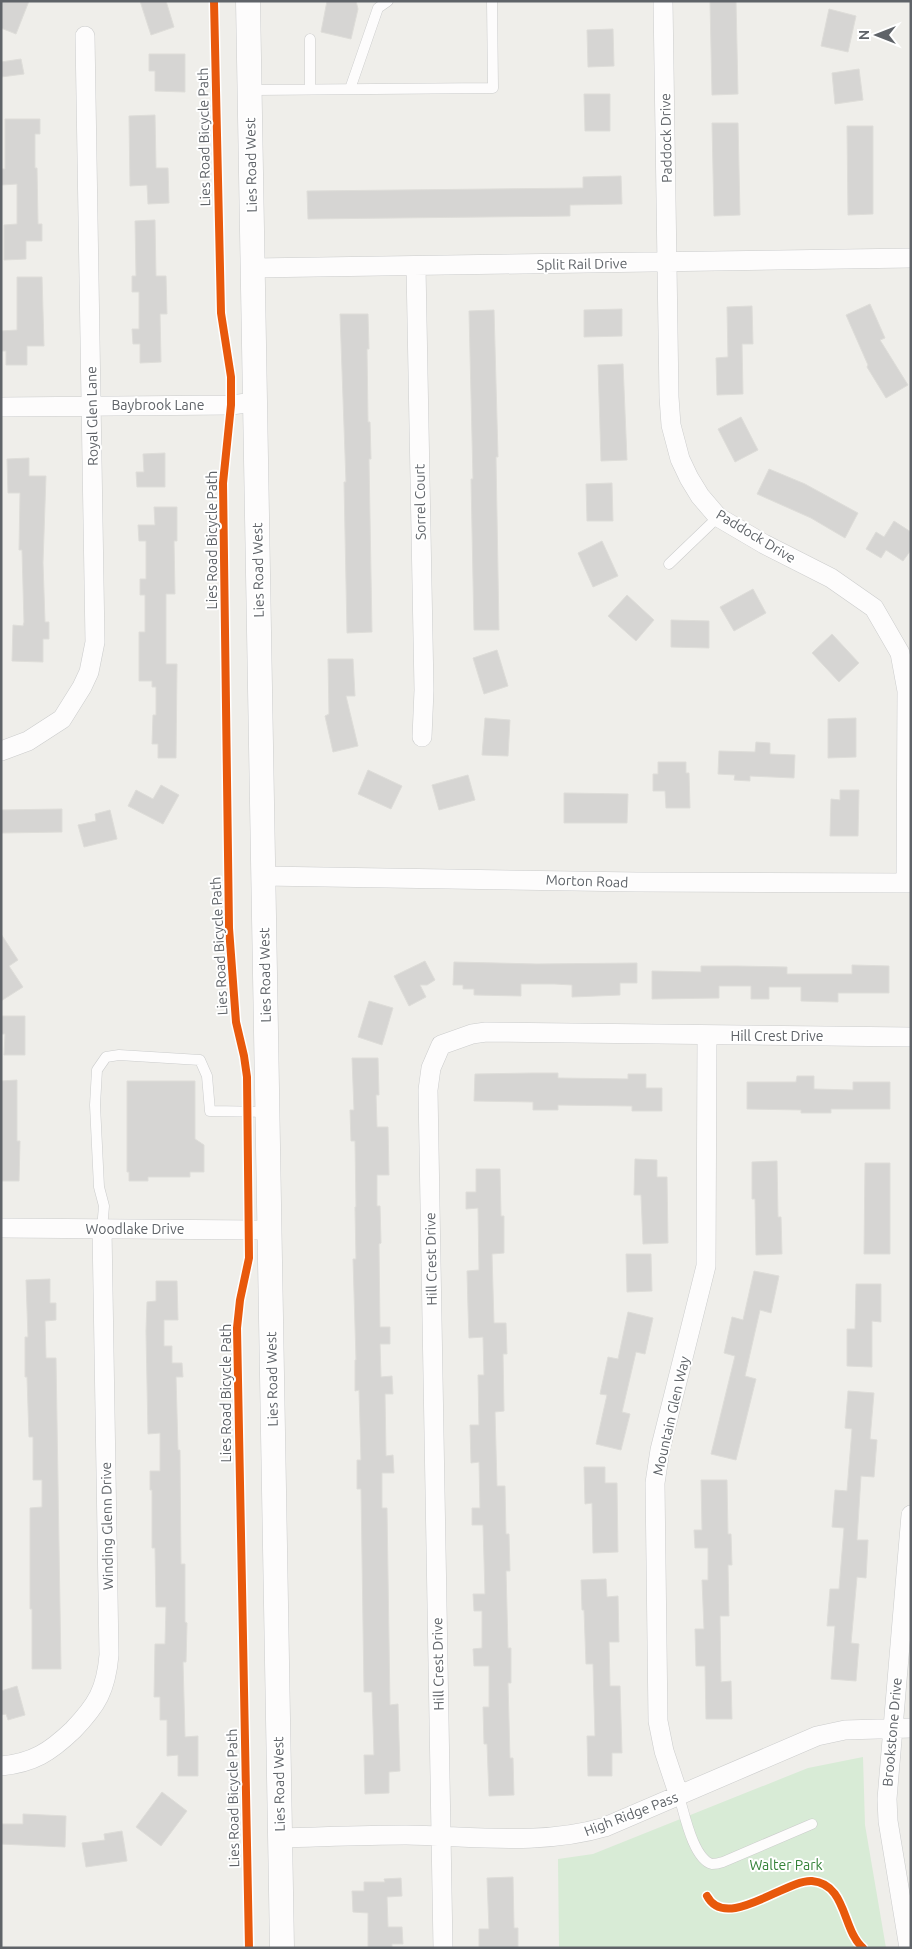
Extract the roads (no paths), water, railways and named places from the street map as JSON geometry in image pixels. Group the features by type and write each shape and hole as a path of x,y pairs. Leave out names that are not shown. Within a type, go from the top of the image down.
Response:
{"street":[{"name":"Lies Road West","path":"248,1 282,1948"},
{"name":"Paddock Drive","path":"664,1 671,425 675,442 689,478 700,496 718,517 764,544 831,578 874,608 900,653 907,691 909,721 909,883"},
{"name":"Royal Glen Lane","path":"1,751 28,741 62,719 82,687 93,657 95,642 85,36"},
{"name":"Split Rail Drive","path":"253,268 911,258"},
{"name":"Sorrel Court","path":"416,267 424,690 422,737"},
{"name":"Baybrook Lane","path":"1,407 231,405 255,402"},
{"name":"Morton Road","path":"263,876 638,882 909,883"},
{"name":"Hill Crest Drive","path":"443,1948 428,1090 432,1068 441,1044 472,1034 486,1032 911,1037"},
{"name":"Mountain Glen Way","path":"679,1796 664,1751 658,1721 655,1483 660,1450 706,1266 707,1036"},
{"name":"Woodlake Drive","path":"1,1228 269,1230"},
{"name":"Winding Glenn Drive","path":"1,1766 30,1760 56,1746 91,1712 108,1670 102,1229"},
{"name":"Brookstone Drive","path":"909,1948 888,1822 887,1799 902,1729 911,1515"},
{"name":"High Ridge Pass","path":"280,1838 407,1835 502,1838 581,1834 604,1828 817,1736 845,1730 902,1729"}],"lane":[{"path":"350,89 378,8 388,1"},
{"path":"250,90 493,88 492,1"},
{"path":"310,39 310,89"},
{"path":"669,564 718,517"},
{"path":"102,1229 104,1206 98,1188 95,1106 97,1070 106,1057 119,1055 200,1060 207,1076 210,1111 266,1112"},
{"path":"679,1796 695,1847 705,1860 713,1864 723,1862 812,1824"}],"park label":[{"name":"Walter Park","path":"786,1865"}]}
